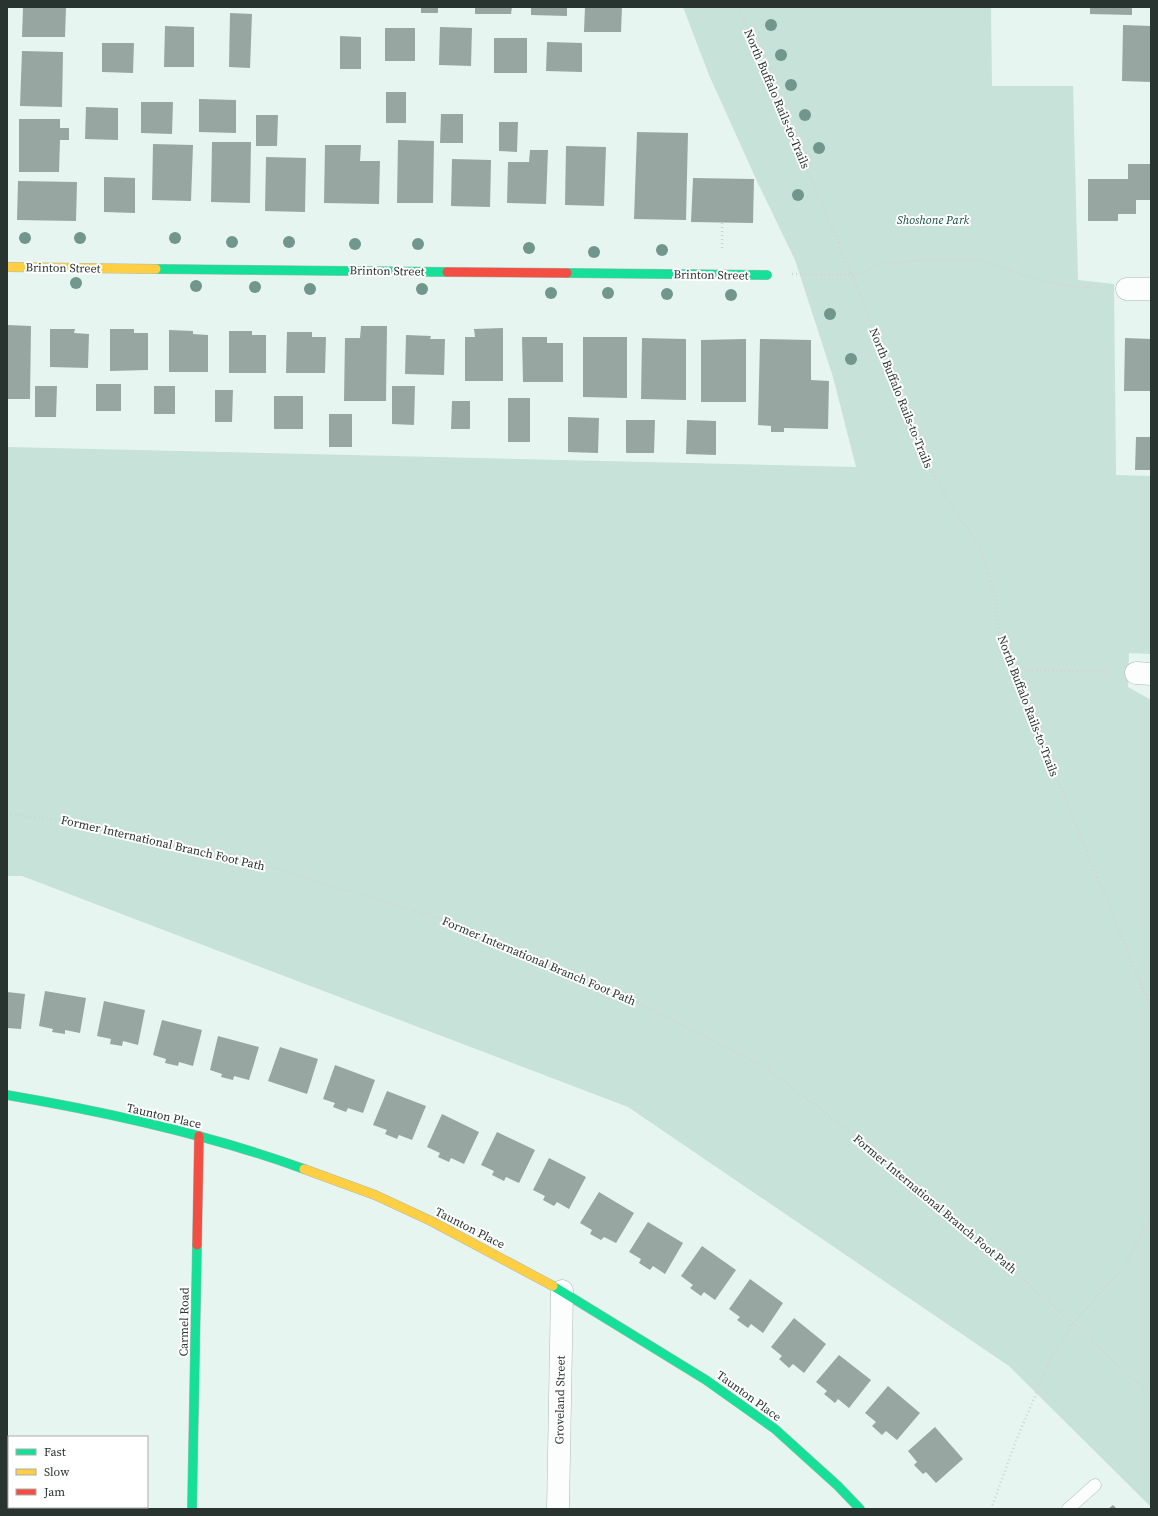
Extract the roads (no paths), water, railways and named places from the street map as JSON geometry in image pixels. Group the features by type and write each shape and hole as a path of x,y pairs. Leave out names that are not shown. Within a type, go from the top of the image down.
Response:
{"street":[{"name":"Brinton Street","path":"7,267 767,275"},
{"path":"1127,289 1151,289"},
{"name":"Taunton Place","path":"7,1095 73,1106 199,1136 288,1163 375,1195 431,1221 562,1291 706,1380 771,1426 838,1486 860,1509"},
{"name":"Carmel Road","path":"192,1509 199,1136"},
{"name":"Groveland Street","path":"558,1509 562,1291"}],"lane":[{"path":"1068,1509 1095,1485"}],"park label":[{"name":"Shoshone Park","path":"933,220"}]}
